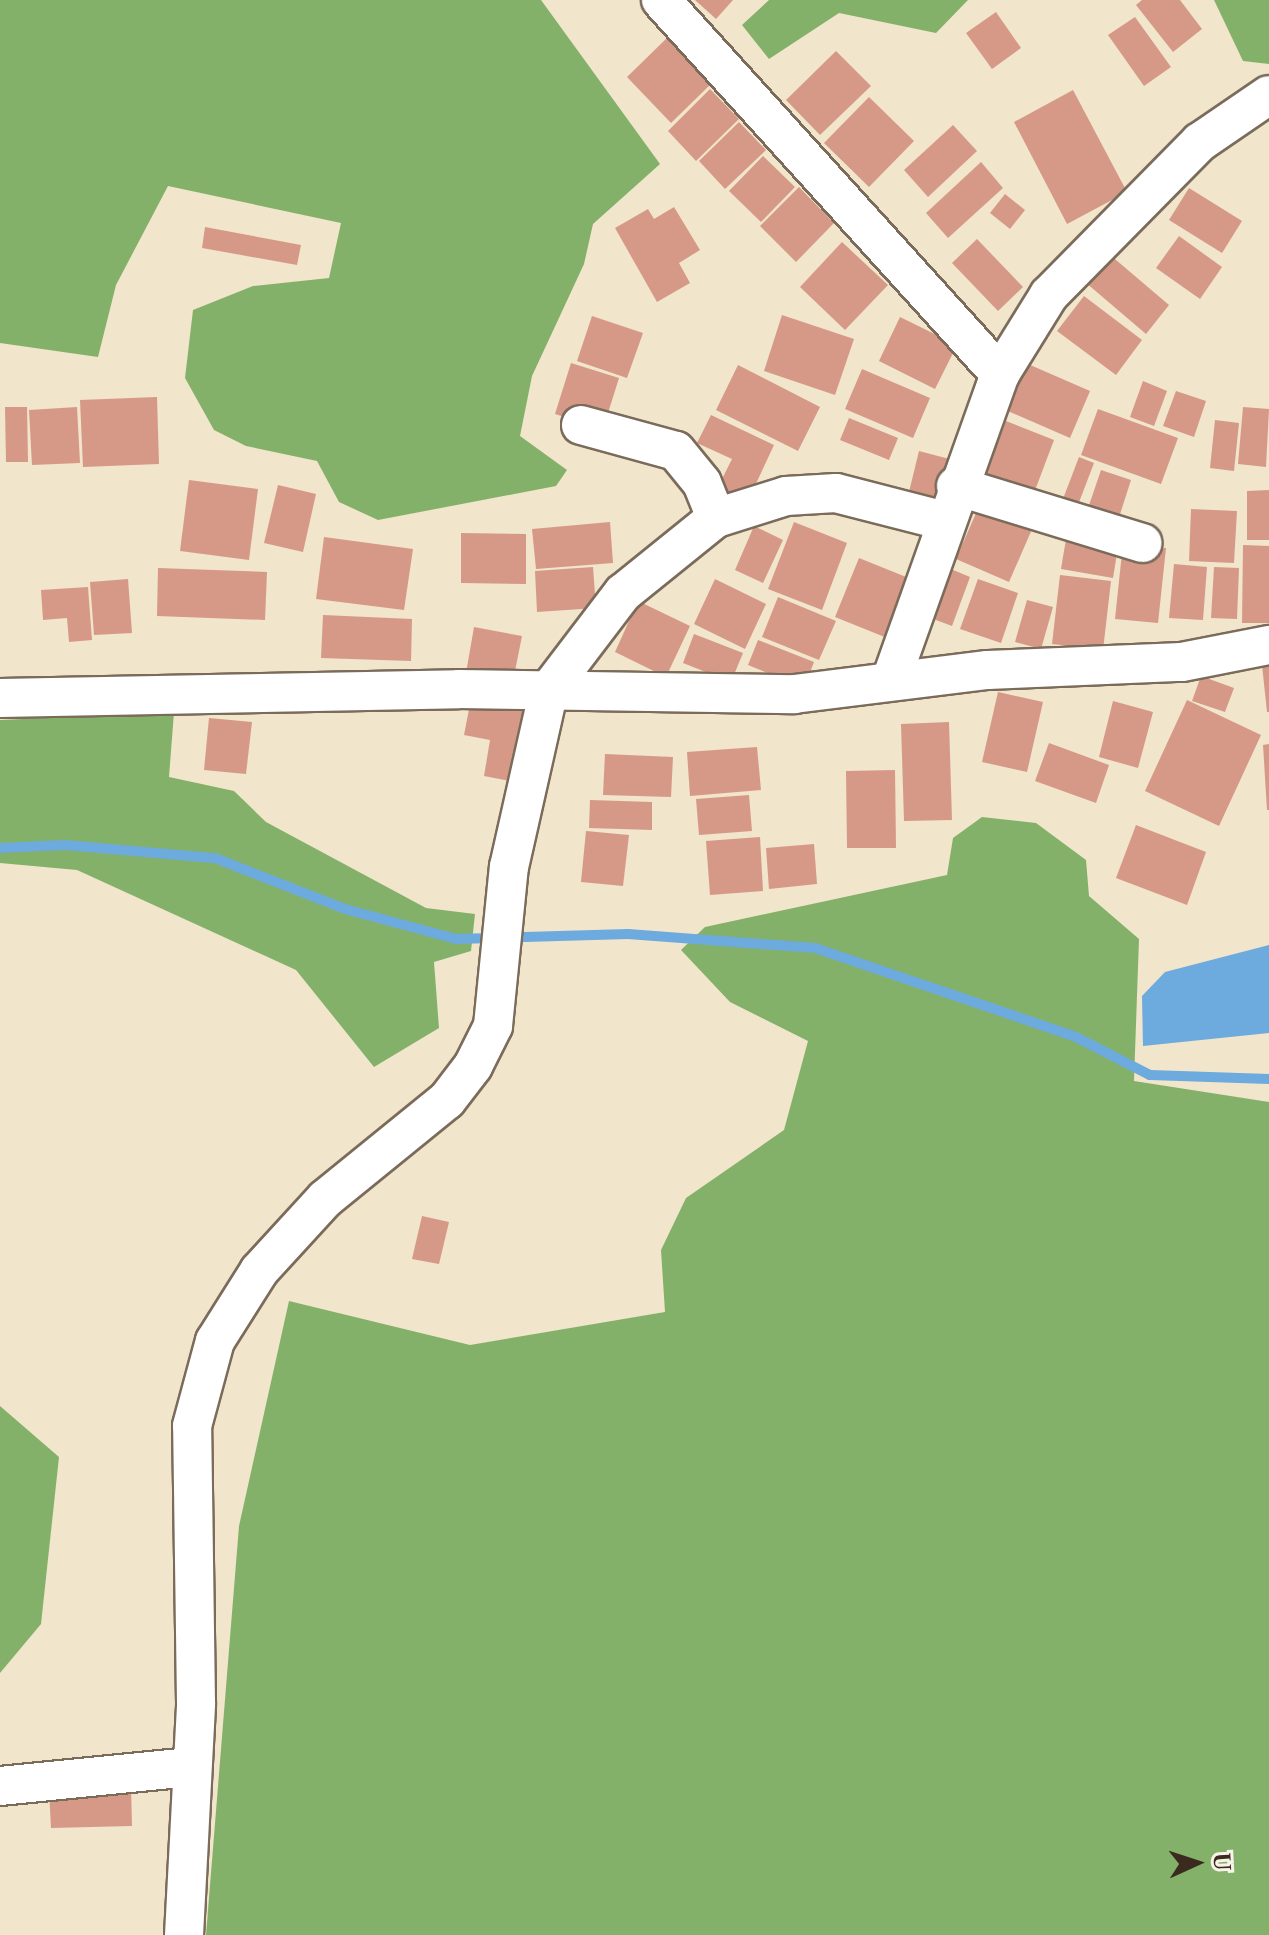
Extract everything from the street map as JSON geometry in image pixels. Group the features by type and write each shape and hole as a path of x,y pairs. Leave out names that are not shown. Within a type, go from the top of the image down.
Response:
{"street":[{"path":"661,0 1000,374"},
{"path":"891,680 950,504 1000,374 1049,295 1200,142 1269,95"},
{"path":"581,425 676,451 702,483 716,518"},
{"path":"184,1935 192,1767 192,1426 215,1341 259,1271 325,1199 447,1100 473,1066 493,1026 498,942 509,867 549,690 623,593 681,539 716,518 786,496 836,493 950,504 1143,543"},
{"path":"0,698 549,690 794,694 891,680 1182,662 1269,645"},
{"path":"0,1786 192,1767"}],"green space":[{"path":"0,0 541,0 660,164 593,224 584,264 532,376 520,436 567,470 556,486 378,520 339,502 317,461 246,446 214,430 185,378 193,310 253,286 329,278 341,223 168,186 116,285 98,357 0,343"},
{"path":"769,0 968,0 936,33 839,13 769,59 742,25"},
{"path":"1214,0 1269,0 1269,64 1243,61"},
{"path":"174,712 169,777 234,791 266,822 426,908 475,914 471,951 434,962 439,1028 374,1067 296,970 77,870 0,863 0,720"},
{"path":"982,817 1036,823 1086,860 1089,896 1139,939 1134,1081 1269,1102 1269,1935 206,1935 239,1526 289,1301 470,1345 665,1312 661,1250 686,1198 784,1130 808,1041 730,1002 681,950 705,927 947,875 953,838"},
{"path":"0,1406 59,1457 41,1624 0,1673"}],"water":[{"path":"1269,945 1269,1033 1143,1046 1142,996 1165,972"}],"building":[{"path":"695,0 733,0 716,19"},
{"path":"1142,0 1180,0 1202,29 1173,52 1136,5"},
{"path":"996,12 1021,48 992,69 966,33"},
{"path":"1135,17 1171,67 1144,86 1108,35"},
{"path":"668,37 712,83 671,123 627,77"},
{"path":"836,51 871,86 820,135 786,100"},
{"path":"710,89 739,119 696,161 668,131"},
{"path":"1073,90 1127,192 1067,224 1014,122"},
{"path":"869,97 914,141 869,187 824,143"},
{"path":"739,122 766,150 725,189 699,161"},
{"path":"953,125 977,151 928,197 904,170"},
{"path":"763,156 795,187 761,222 729,191"},
{"path":"981,162 1003,188 948,238 926,213"},
{"path":"799,187 834,223 796,262 760,226"},
{"path":"1189,188 1242,221 1222,253 1169,220"},
{"path":"1005,194 1025,210 1010,229 990,213"},
{"path":"674,207 700,250 679,263 690,283 657,302 615,228 648,209 654,219"},
{"path":"205,227 301,245 297,265 202,248"},
{"path":"1179,236 1222,267 1200,299 1156,268"},
{"path":"977,239 1023,287 998,311 952,263"},
{"path":"842,242 888,285 845,330 800,287"},
{"path":"1109,254 1169,305 1146,334 1085,282"},
{"path":"1084,296 1142,340 1116,375 1057,331"},
{"path":"782,315 854,339 835,395 764,371"},
{"path":"592,316 643,333 627,378 577,361"},
{"path":"900,317 957,345 935,389 879,361"},
{"path":"1021,361 1090,391 1070,438 1001,408"},
{"path":"571,363 619,378 603,429 555,414"},
{"path":"738,365 820,407 798,451 716,410"},
{"path":"862,369 930,398 913,438 845,409"},
{"path":"1143,381 1167,391 1154,426 1130,417"},
{"path":"1176,391 1206,401 1194,437 1163,426"},
{"path":"157,397 159,464 83,467 80,400"},
{"path":"5,407 27,407 28,462 6,462"},
{"path":"77,407 80,463 32,465 29,410"},
{"path":"1243,407 1269,409 1266,467 1238,464"},
{"path":"1098,409 1178,438 1161,484 1081,455"},
{"path":"711,415 774,445 747,503 717,489 732,459 697,443"},
{"path":"849,418 898,438 889,460 840,440"},
{"path":"1215,420 1239,423 1234,471 1210,468"},
{"path":"1006,421 1054,440 1031,501 982,482"},
{"path":"919,451 957,461 947,501 909,492"},
{"path":"1079,457 1094,463 1073,518 1058,512"},
{"path":"1101,470 1131,480 1114,533 1083,523"},
{"path":"189,480 258,489 249,560 180,551"},
{"path":"278,485 316,494 303,552 264,543"},
{"path":"1269,490 1269,540 1247,540 1247,491"},
{"path":"983,497 1036,520 1009,582 956,559"},
{"path":"1191,509 1237,511 1234,563 1189,561"},
{"path":"610,522 613,563 536,569 532,529"},
{"path":"794,522 847,543 822,610 768,589"},
{"path":"754,526 783,540 763,583 735,570"},
{"path":"461,533 526,534 526,584 461,583"},
{"path":"1067,533 1119,541 1113,578 1061,569"},
{"path":"324,537 413,549 404,610 316,599"},
{"path":"1123,543 1166,548 1158,623 1115,619"},
{"path":"1243,545 1269,546 1269,623 1242,623"},
{"path":"859,558 921,583 897,642 835,617"},
{"path":"1174,564 1207,567 1203,620 1169,618"},
{"path":"593,567 596,608 537,612 535,571"},
{"path":"946,567 970,577 952,626 928,617"},
{"path":"1214,567 1239,568 1237,619 1211,618"},
{"path":"158,568 267,572 265,620 157,616"},
{"path":"1060,575 1111,581 1103,650 1052,644"},
{"path":"128,579 132,633 94,635 90,582"},
{"path":"715,579 766,604 745,649 694,624"},
{"path":"978,579 1018,593 1001,643 960,629"},
{"path":"88,587 92,640 69,642 67,618 43,620 41,590"},
{"path":"778,597 836,621 819,660 762,637"},
{"path":"1027,600 1053,607 1041,649 1015,642"},
{"path":"638,601 690,626 666,677 615,652"},
{"path":"323,615 412,619 411,661 321,658"},
{"path":"474,627 522,636 513,681 466,673"},
{"path":"694,634 743,653 731,682 683,663"},
{"path":"758,640 814,662 804,688 748,665"},
{"path":"1269,664 1269,712 1267,712 1262,665"},
{"path":"1201,676 1234,688 1225,712 1192,701"},
{"path":"998,692 1043,702 1027,772 982,762"},
{"path":"471,699 530,710 516,782 484,776 490,740 464,735"},
{"path":"1187,700 1261,735 1219,826 1145,791"},
{"path":"1113,701 1153,712 1138,768 1099,757"},
{"path":"209,718 252,722 246,774 204,770"},
{"path":"949,722 952,820 904,821 901,724"},
{"path":"1049,743 1109,765 1096,803 1035,781"},
{"path":"1269,744 1269,810 1267,810 1263,745"},
{"path":"757,747 761,790 690,796 687,752"},
{"path":"605,754 673,757 671,797 603,795"},
{"path":"895,770 896,848 847,848 846,771"},
{"path":"749,795 752,831 699,835 696,799"},
{"path":"590,800 652,802 652,830 589,828"},
{"path":"1136,825 1206,852 1187,905 1116,878"},
{"path":"586,831 629,835 623,886 581,882"},
{"path":"760,837 763,891 710,895 706,841"},
{"path":"814,844 817,884 769,889 766,848"},
{"path":"422,1216 449,1222 439,1264 412,1259"},
{"path":"131,1787 132,1826 51,1828 49,1790"}],"waterway":[{"path":"0,848 65,845 215,858 345,909 456,939 628,934 815,948 1076,1037 1150,1075 1269,1079"}]}
